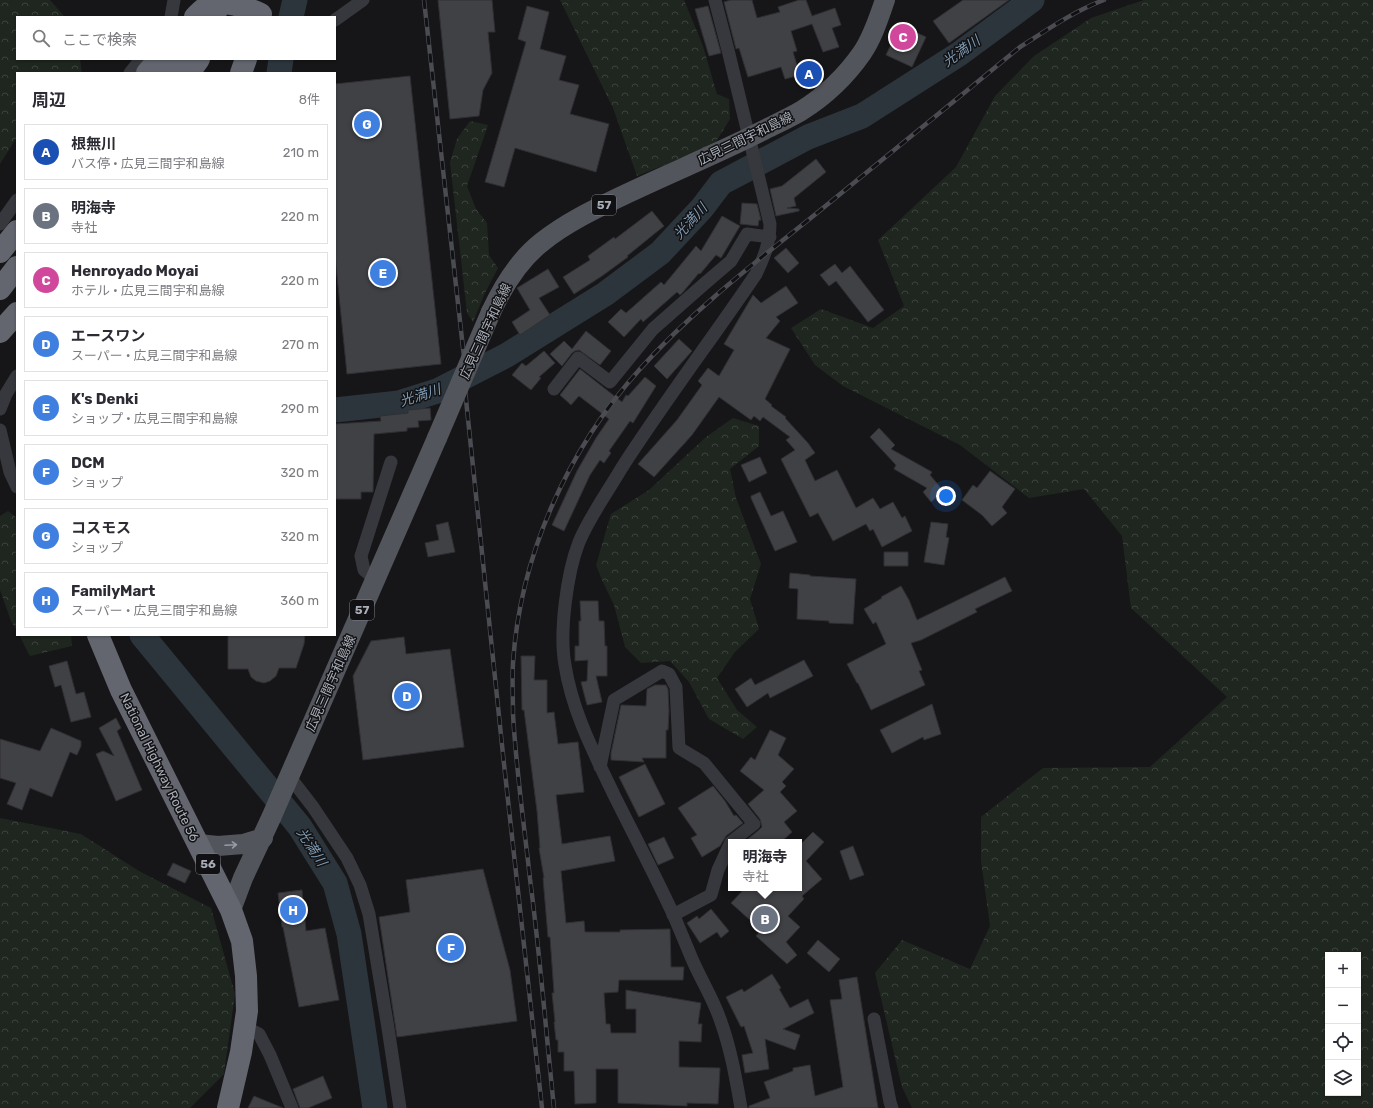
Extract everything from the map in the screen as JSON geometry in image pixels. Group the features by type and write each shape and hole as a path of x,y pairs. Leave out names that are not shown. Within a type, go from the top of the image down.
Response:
{"highway":[{"path":"196,16 209,5 224,8 239,16 264,12"},
{"path":"148,72 158,60"},
{"path":"169,72 178,60"},
{"path":"190,72 198,60"},
{"path":"241,72 246,60"},
{"path":"0,252 16,232"},
{"path":"0,289 16,268"},
{"path":"0,332 16,314"},
{"name":"National Highway Route 56","path":"98,636 121,690 231,910 242,941 246,976 247,1011 241,1052 228,1108"}],"main road":[{"name":"広見三間宇和島線","path":"288,779 491,312 500,292 510,276 542,242 567,225 606,204 751,147 817,100 836,84 863,51 885,0"},
{"name":"57","path":"231,910 243,878 263,838 288,779"},
{"path":"198,844 218,846 243,844 263,838"}],"street":[{"path":"171,16 174,0"},
{"path":"336,19 363,0"},
{"path":"714,0 770,224 770,237 765,254 756,274 638,444 595,511 579,542 570,573 564,615 564,663 569,687 579,720 600,767 673,915 721,1022 733,1066 741,1108"},
{"path":"131,72 140,60"},
{"path":"0,224 16,201"},
{"path":"554,389 578,358 610,382 653,329 731,262 747,234 770,237"},
{"path":"0,409 6,394 16,378"},
{"path":"0,430 10,472 16,485"},
{"path":"375,579 364,570 361,556 391,462"},
{"path":"600,767 614,700 662,671 669,674 676,687 679,748 704,763 754,824 735,839"},
{"path":"288,779 313,807 347,858 360,885 370,914 400,1108"},
{"path":"673,915 711,895 718,870 728,848"},
{"path":"874,1019 892,1108"},
{"path":"244,1027 259,1034 292,1108"}],"green space":[{"path":"0,0 50,0 64,16 16,16 16,60 80,60 82,72 16,72 16,139 0,164"},
{"path":"560,0 684,0 703,46 717,94 729,99 730,119 714,145 637,176 613,108"},
{"path":"1144,0 1373,0 1373,1108 912,1108 902,1087 875,973 902,940 970,969 990,926 981,861 981,817 1043,768 1150,767 1227,697 1131,608 1122,536 1084,489 1029,498 960,445 843,386 815,365 791,328 821,309 873,328 904,306 878,240 956,167 995,96 1034,56 1091,18"},
{"path":"470,121 488,125 467,186 476,209 487,223 489,255 498,268 485,293 473,322 467,313 450,162 457,139"},
{"path":"733,418 759,426 759,446 730,469 736,498 761,564 750,599 759,629 735,652 717,678 737,710 757,727 743,739 709,719 689,682 670,661 641,663 625,647 614,605 596,565 611,514 649,490 706,437"},
{"path":"8,511 16,517 16,629 11,621 0,590 0,516"},
{"path":"20,636 71,636 72,646 30,656"},
{"path":"0,818 81,834 139,871 211,908 235,994 224,1074 190,1108 0,1108"}],"building":[{"path":"438,0 492,0 495,32 488,32 492,73 483,90 479,116 450,119"},
{"path":"731,0 752,0 757,18 780,12 778,7 799,0 806,0 812,16 835,8 841,25 832,28 839,47 823,52 812,24 791,31 797,51 793,52 800,75 785,79 781,67 748,77 739,48 736,49 724,2"},
{"path":"963,0 1009,0 949,43 933,21"},
{"path":"527,6 549,12 540,49 566,56 559,80 579,85 570,114 609,124 596,172 515,148 504,187 485,182 526,42 518,39"},
{"path":"708,6 721,53 709,56 695,9"},
{"path":"900,25 926,37 912,67 886,55"},
{"path":"410,76 441,364 347,374 336,266 336,84"},
{"path":"816,159 826,172 794,198 796,206 787,208 799,209 799,211 776,216 770,189 782,186"},
{"path":"742,203 757,204 761,220 759,220 758,226 740,224"},
{"path":"652,211 664,226 627,256 628,257 574,294 563,277 590,260 588,256 614,237 615,239"},
{"path":"722,216 740,226 721,258 716,255 680,295 677,292 643,322 641,319 624,337 608,322 621,309 626,313 661,282 664,285 696,246 701,251"},
{"path":"786,248 799,263 788,273 774,258"},
{"path":"835,264 842,273 850,266 884,310 868,322 836,281 829,286 820,275"},
{"path":"548,269 559,287 539,298 550,315 520,335 512,322 530,310 517,288"},
{"path":"786,286 798,303 776,317 780,321 766,338 790,349 765,399 772,405 771,406 786,417 785,418 815,453 805,460 815,481 837,470 856,508 873,498 880,509 893,502 902,518 905,516 912,531 882,547 873,529 870,531 866,524 833,541 818,513 810,517 781,459 795,450 786,440 790,437 763,417 760,421 754,416 751,420 719,397 692,435 654,477 638,464 677,420 702,385 698,381 708,368 719,376 734,350 724,344 753,295 761,303"},
{"path":"586,331 611,351 600,365 579,350 572,353 562,366 550,354 564,341 572,349"},
{"path":"679,339 692,351 667,379 654,366"},
{"path":"544,351 555,363 539,377 541,378 531,390 512,375 522,363 526,366"},
{"path":"580,369 622,402 626,395 628,396 645,377 656,386 633,423 630,421 609,451 611,453 604,463 600,460 590,475 564,531 552,525 577,471 609,419 579,396 571,405 560,395"},
{"path":"430,408 431,420 418,421 419,427 407,428 407,431 374,434 373,492 361,492 361,499 336,499 336,424 381,421 380,416 408,413 408,410"},
{"path":"879,428 895,445 891,449 932,472 930,475 951,500 950,501 939,495 931,502 923,492 927,488 894,469 896,465 870,437"},
{"path":"760,457 767,473 749,482 741,465"},
{"path":"990,471 1015,489 1002,507 1007,513 992,526 982,515 962,500 973,485 977,488"},
{"path":"760,492 771,516 783,511 797,542 775,551 751,498 751,496"},
{"path":"448,522 455,552 428,557 425,543 439,540 436,525"},
{"path":"931,522 948,524 946,537 949,538 944,565 924,562"},
{"path":"884,552 908,552 908,566 884,566"},
{"path":"790,573 856,579 853,624 797,619 798,589 789,588"},
{"path":"1005,577 1012,591 975,609 977,612 921,640 911,643 922,670 919,671 925,685 871,710 847,664 886,644 876,622 873,624 864,609 882,598 881,597 901,586 909,600 917,620"},
{"path":"580,601 598,601 599,621 604,621 605,646 607,646 607,676 596,676 602,702 587,705 581,682 587,681 588,660 575,661 575,646 579,646 579,621 581,621"},
{"path":"228,636 305,636 304,644 296,668 279,668 276,676 270,681 264,683 256,681 251,677 248,669 228,669"},
{"path":"404,637 406,654 450,649 464,747 363,760 353,676 371,641"},
{"path":"521,656 535,656 534,680 547,680 547,713 554,712 558,744 578,742 584,792 556,795 562,844 610,836 615,861 561,871 566,923 584,921 585,932 620,932 620,930 670,929 671,967 684,967 683,980 619,980 618,992 604,993 606,1024 610,1024 611,1033 636,1033 636,1009 626,1009 626,990 701,1003 698,1024 702,1024 701,1042 679,1041 679,1067 720,1068 718,1104 687,1103 687,1106 618,1103 618,1069 596,1069 596,1103 575,1104 574,1071 564,1071 564,1052 558,1052 558,1040 556,1040 552,993 554,993 550,937 548,937 544,878 539,848 537,811 524,710 522,710"},
{"path":"804,660 813,676 770,698 768,693 747,707 735,689 751,678 755,685"},
{"path":"67,661 76,694 84,692 91,717 71,722 61,685 55,687 49,666"},
{"path":"655,685 666,685 668,689 669,711 668,730 666,730 666,758 642,758 644,762 611,760 611,753 621,705 646,706 647,689"},
{"path":"932,704 941,734 924,740 923,737 892,753 880,730"},
{"path":"116,718 121,728 117,731 142,790 116,801 96,754 103,751 114,756 99,728"},
{"path":"51,728 81,741 81,746 77,755 70,752 52,797 30,788 22,810 7,804 16,783 0,778 0,739 40,751"},
{"path":"770,730 786,738 778,755 794,769 782,782 786,786 780,792 797,811 784,822 792,832 784,839 748,839 762,827 760,819 748,804 764,790 740,771 751,757 755,760"},
{"path":"645,764 665,804 639,817 619,777"},
{"path":"713,786 725,801 734,816 736,815 743,823 726,836 720,846 702,857 691,838 697,835 678,808"},
{"path":"813,832 824,842 806,861 822,879 802,896 804,899 788,916 800,927 786,942 797,955 787,964 756,936 761,930 731,903 742,891 802,891 802,843"},
{"path":"664,837 674,858 658,865 648,844"},
{"path":"853,846 864,875 850,880 840,851"},
{"path":"173,863 191,871 185,883 167,875"},
{"path":"483,869 510,970 517,1021 397,1037 379,917 410,912 406,880"},
{"path":"302,890 306,931 325,928 339,1000 299,1007 282,927 278,893"},
{"path":"711,909 729,931 721,938 717,932 700,943 687,923 697,916 699,919"},
{"path":"818,940 840,959 829,972 807,953"},
{"path":"772,974 781,988 779,989 790,1008 808,999 814,1013 783,1029 800,1035 795,1050 765,1039 769,1069 745,1073 742,1055 753,1053 744,1026 741,1027 726,997 742,989 744,992"},
{"path":"857,977 878,1108 749,1108 749,1106 770,1098 764,1082 793,1071 793,1068 810,1065 815,1096 843,1087 830,1000 842,999 839,980"},
{"path":"323,1076 332,1098 308,1108 300,1108 293,1089"},
{"path":"254,1096 283,1108 248,1108"}],"waterway":[{"path":"291,16 295,0"},
{"name":"光満川","path":"336,410 399,403 437,391 507,355 605,294 660,253 702,208 721,183 808,137 862,116 959,54 1032,0"},
{"path":"279,72 281,60"},
{"name":"光満川","path":"143,636 300,827 335,883 349,934 375,1108"}],"railway":[{"path":"424,0 464,357 465,390 542,1108"},
{"path":"554,1108 537,936 516,755 513,714 513,663 518,623 526,583 537,544 552,506 570,469 614,400 640,369 701,308 1020,47 1071,15 1104,0"}],"place":[{"name":"Henroyado Moyai","path":"903,37"},
{"name":"根無川","path":"809,74"},
{"name":"コスモス","path":"367,124"},
{"name":"K's Denki","path":"383,273"},
{"name":"エースワン","path":"407,696"},
{"name":"FamilyMart","path":"293,910"},
{"name":"明海寺","path":"765,919"},
{"name":"DCM","path":"451,948"}]}
